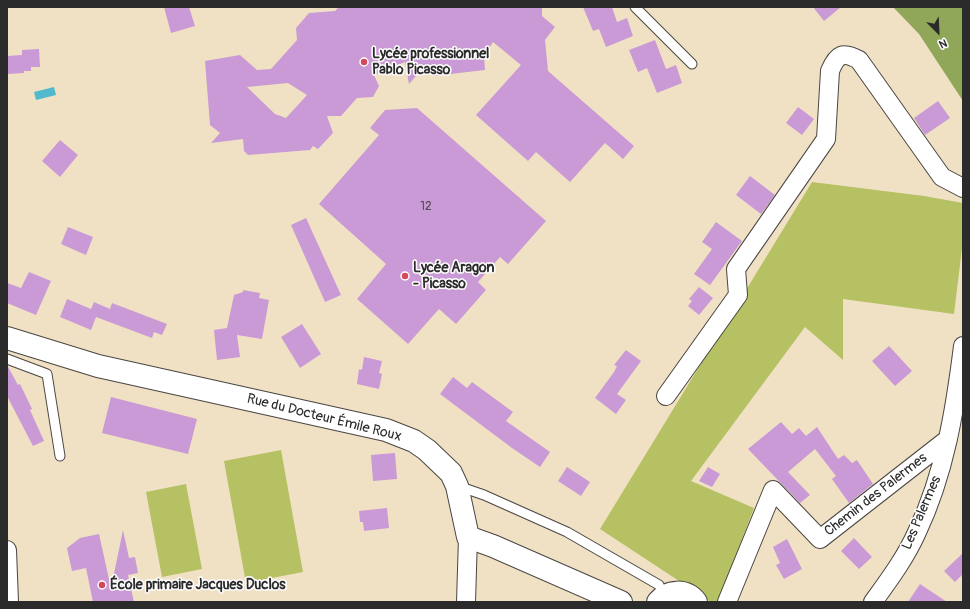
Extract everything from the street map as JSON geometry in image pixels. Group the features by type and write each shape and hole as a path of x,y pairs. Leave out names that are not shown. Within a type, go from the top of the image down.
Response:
{"street":[{"path":"666,396 738,295 736,269 826,139 830,71 834,60 843,54 850,55 859,60 942,177 963,188"},
{"name":"Rue du Docteur Émile Roux","path":"7,338 98,366 386,430 414,441 427,450 451,473 457,486 468,537"},
{"name":"Les Palermes","path":"873,602 900,562 917,533 936,489 955,411 963,346"},
{"name":"Chemin des Palermes","path":"727,602 773,490 820,539 948,438"},
{"path":"466,602 468,537 493,546 621,602"},
{"path":"7,550 9,602"},
{"path":"661,599 674,592 682,592 696,602"}],"lane":[{"path":"635,7 692,64"},
{"path":"7,360 47,374 60,456"},
{"path":"457,486 484,495 567,532 659,585 661,599"}],"green space":[{"path":"893,7 963,7 963,101 919,34"},
{"path":"812,182 924,196 963,203 963,240 954,314 843,299 843,360 805,327 691,481 754,508 718,602 711,602 600,529"},
{"path":"281,450 303,572 246,583 224,461"},
{"path":"186,484 202,569 162,577 146,492"}],"water":[{"path":"54,87 56,95 36,100 34,92"}],"building":[{"path":"164,7 189,7 195,26 171,33"},
{"path":"339,7 542,7 542,16 555,27 545,40 548,71 634,146 623,159 605,143 570,182 536,152 528,161 476,115 521,65 493,42 484,56 485,70 433,76 423,68 409,84 405,62 374,75 379,86 373,97 357,98 341,116 327,116 333,133 318,149 313,146 310,150 248,155 244,151 243,139 211,143 220,133 210,125 205,61 240,55 257,70 271,69 297,40 296,28 309,13 335,11","holes":["288,83 307,95 286,118 275,114 247,87"]},
{"path":"583,7 612,7 617,22 627,18 633,36 606,47 599,29 593,31"},
{"path":"813,7 841,7 824,21"},
{"path":"655,40 666,69 676,65 682,83 657,93 647,68 638,72 629,50"},
{"path":"39,49 40,67 31,67 31,71 24,71 24,73 7,74 7,56 22,55 22,50"},
{"path":"938,101 950,118 925,135 914,118"},
{"path":"798,107 814,119 802,135 786,123"},
{"path":"417,108 546,221 508,264 500,257 478,282 486,290 456,324 439,309 408,344 357,299 386,264 319,204 379,135 370,128 385,110"},
{"path":"60,140 78,155 60,177 42,161"},
{"path":"750,176 775,195 761,214 736,195"},
{"path":"306,218 341,295 325,302 291,225"},
{"path":"716,222 742,241 710,285 694,274 712,249 702,242"},
{"path":"68,227 93,237 86,255 61,244"},
{"path":"29,272 51,281 36,315 7,303 7,283 21,288"},
{"path":"699,287 713,298 699,315 688,306 692,301 689,299"},
{"path":"243,290 260,293 259,298 269,300 262,339 237,335 240,357 217,360 214,330 227,328 234,295 243,292"},
{"path":"67,299 91,309 94,302 110,309 112,303 167,324 162,335 154,332 152,338 96,317 91,330 60,317"},
{"path":"302,324 321,354 300,368 281,337"},
{"path":"889,346 912,371 895,386 872,361"},
{"path":"626,350 641,361 617,394 626,400 616,414 595,398 614,372 617,366 614,365"},
{"path":"364,357 382,361 379,373 382,374 379,389 357,384 359,369 362,370"},
{"path":"7,365 18,385 20,384 32,409 30,410 44,441 33,446 7,396"},
{"path":"453,377 467,388 472,382 513,412 506,421 550,452 540,467 440,394"},
{"path":"111,397 197,419 188,454 102,433"},
{"path":"781,422 792,434 799,428 806,436 817,427 838,459 844,455 852,463 857,460 873,484 849,503 832,479 836,476 815,449 788,472 810,495 800,503 748,449"},
{"path":"395,453 397,479 373,481 371,455"},
{"path":"567,467 590,482 581,496 558,481"},
{"path":"708,467 720,474 712,487 699,481"},
{"path":"387,508 389,528 364,531 363,522 360,522 359,511"},
{"path":"123,530 129,558 135,557 138,573 128,575 134,602 93,602 86,568 72,571 67,548 80,538 99,534 111,588"},
{"path":"854,538 872,557 859,569 841,551"},
{"path":"787,539 802,569 784,579 776,565 780,563 773,547"},
{"path":"963,553 963,574 955,582 944,571"},
{"path":"920,584 947,602 908,602"}],"place":[{"name":"Lycée professionnel Pablo Picasso","path":"364,62"},
{"name":"Lycée Aragon - Picasso","path":"405,276"},
{"name":"École primaire Jacques Duclos","path":"102,585"}]}
